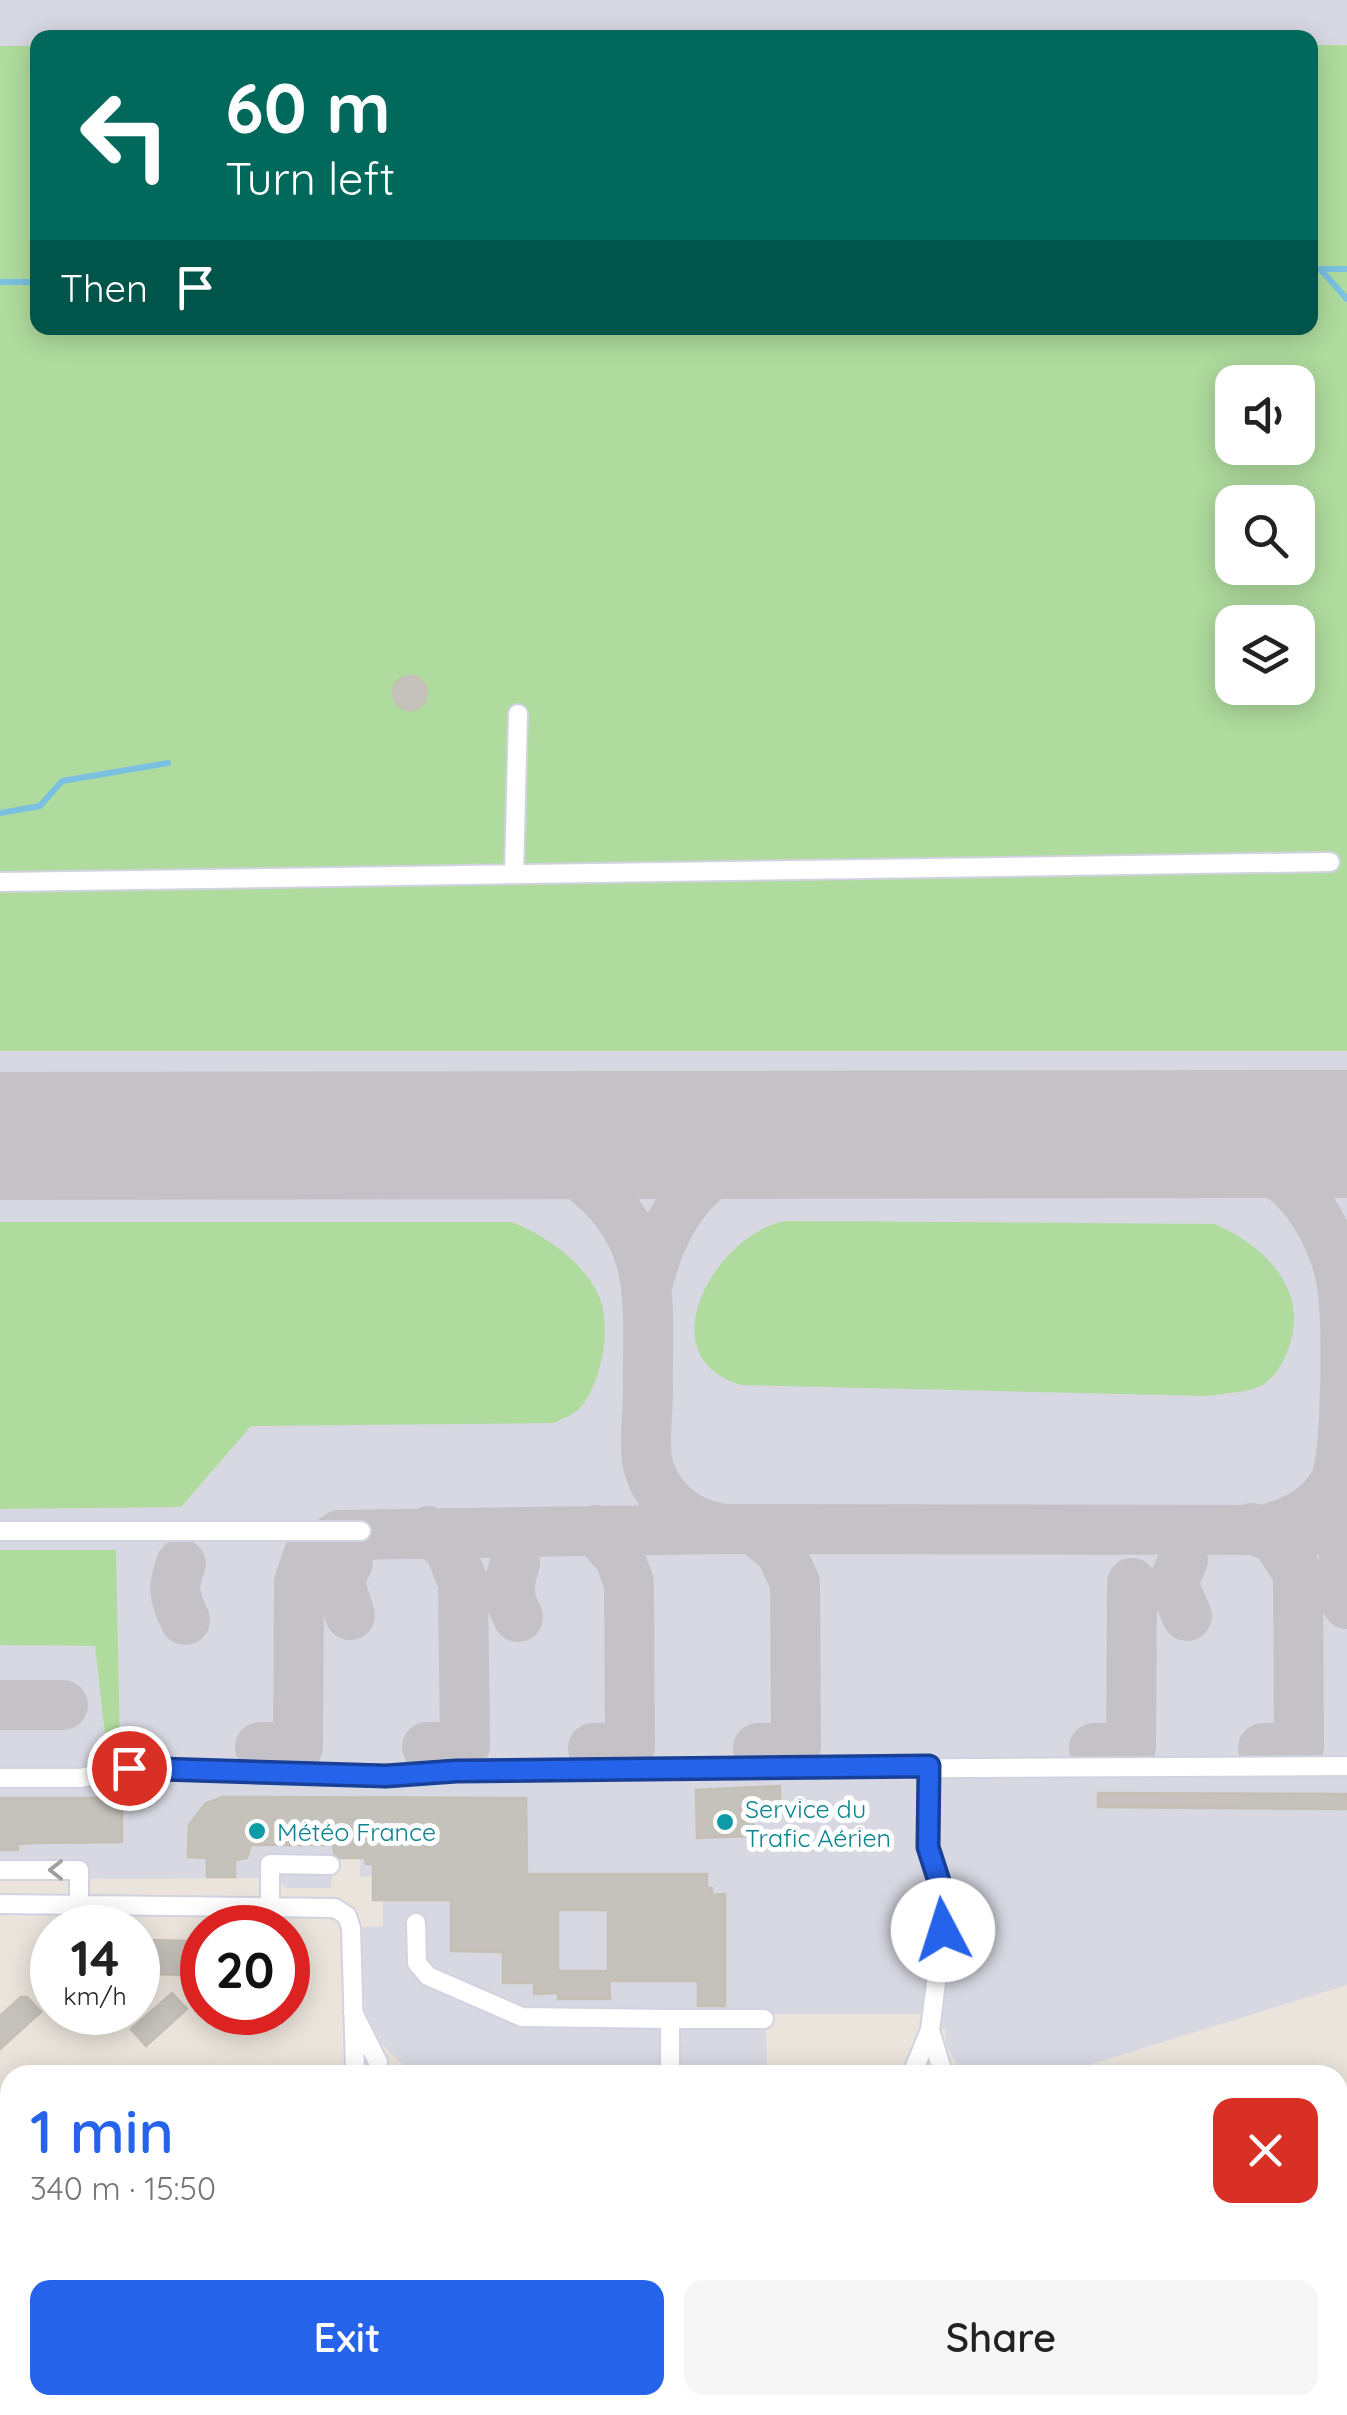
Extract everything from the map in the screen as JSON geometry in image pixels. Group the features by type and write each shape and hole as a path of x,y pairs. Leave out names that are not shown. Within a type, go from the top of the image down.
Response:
{"street":[{"path":"514,874 518,714"},
{"path":"0,882 1330,862"},
{"path":"0,1531 361,1531"},
{"path":"915,2065 930,2030 946,1903 928,1847 929,1766"},
{"path":"0,1778 80,1778 129,1768 386,1776 456,1771 929,1766 1347,1766"},
{"path":"0,1904 270,1905 270,1864 330,1864"},
{"path":"0,1870 79,1870 79,1904"},
{"path":"310,1906 347,1916 353,2065"},
{"path":"416,1923 417,1963 428,1976 522,2016 764,2018"},
{"path":"352,2012 383,2065"},
{"path":"670,2019 670,2065"},
{"path":"930,2030 941,2065"}],"shaded area":[{"path":"0,0 1347,0 1347,1985 1088,2065 958,2065 946,2044 945,2029 919,2026 921,2014 766,2014 767,2065 403,2065 372,2034 365,2013 361,1927 383,1926 383,1901 373,1876 360,1877 360,1858 334,1858 331,1888 286,1888 276,1878 0,1879"}],"green space":[{"path":"1318,45 1347,45 1347,1051 0,1051 0,46 30,46 30,335 1318,335"},
{"path":"786,1221 1215,1224 1251,1245 1279,1273 1288,1290 1294,1329 1284,1360 1265,1383 1249,1390 1207,1396 741,1385 712,1370 698,1349 695,1323 702,1296 716,1270 737,1247 761,1230"},
{"path":"0,1222 512,1222 562,1251 592,1283 603,1309 603,1354 588,1397 580,1408 554,1423 251,1426 181,1507 0,1509"},
{"path":"0,1550 116,1550 120,1749 105,1734 95,1646 0,1645"}],"building":[{"path":"410,676 422,681 427,693 422,705 410,710 398,705 393,693 398,681"},
{"name":"Service du Trafic Aérien","path":"780,1786 780,1807 753,1808 754,1836 697,1838 696,1790"},
{"path":"1098,1793 1347,1794 1347,1809 1098,1807"},
{"path":"223,1797 526,1798 527,1874 707,1874 707,1888 712,1888 712,1895 725,1894 725,2006 698,2006 698,1981 609,1981 610,1999 558,1999 558,1993 534,1994 534,1983 503,1983 503,1952 451,1951 451,1900 373,1900 373,1864 366,1864 365,1858 340,1858 333,1845 251,1845 247,1858 235,1860 235,1877 207,1877 207,1858 188,1857 189,1825 206,1803","holes":["558,1910 608,1910 608,1971 558,1971"]},
{"path":"0,1798 122,1798 122,1842 33,1843 18,1844 18,1850 0,1850"},
{"path":"160,1940 180,1941 180,1975 160,1974"},
{"path":"172,1993 180,2002 180,2015 160,2033 160,2004"},
{"path":"21,1997 30,2000 30,2022 0,2049 0,2016"},
{"path":"136,2035 158,2035 146,2046"}],"waterway":[{"path":"1318,269 1347,269"},
{"path":"1320,269 1347,299"},
{"path":"0,282 30,282"},
{"path":"0,813 40,806 62,781 168,763"}],"taxiway":[{"path":"473,1133 526,1148 576,1173 616,1211 631,1234 647,1293 647,1460 656,1486 673,1506 695,1520 720,1528"},
{"path":"1196,1134 1259,1162 1299,1193 1327,1237 1341,1281 1345,1390 1335,1482 1306,1512 1268,1529"},
{"path":"646,1290 667,1230 698,1186 743,1156 804,1136"},
{"path":"1252,1528 1277,1540 1298,1574 1299,1747 1263,1748"},
{"path":"260,1747 298,1747 299,1582 308,1556 340,1535 723,1529 1347,1530"},
{"path":"593,1748 630,1747 629,1583 619,1556 595,1530"},
{"path":"754,1530 780,1550 795,1583 796,1747 758,1748"},
{"path":"427,1747 465,1746 463,1582 449,1548 429,1531"},
{"path":"1344,1558 1347,1604"},
{"path":"1183,1560 1173,1584 1187,1616"},
{"path":"348,1562 339,1581 350,1615"},
{"path":"515,1563 510,1591 518,1617"},
{"path":"181,1564 175,1592 185,1620"},
{"path":"1094,1748 1131,1747 1132,1583"},
{"path":"0,1705 63,1705"}],"runway":[{"path":"0,1136 1347,1134"}],"place":[{"name":"Service du Trafic Aérien","path":"725,1822"},
{"name":"Météo France","path":"257,1831"}],"route":[{"path":"129,1768 386,1776 456,1771 929,1766 928,1847 946,1903 943,1930"}]}
